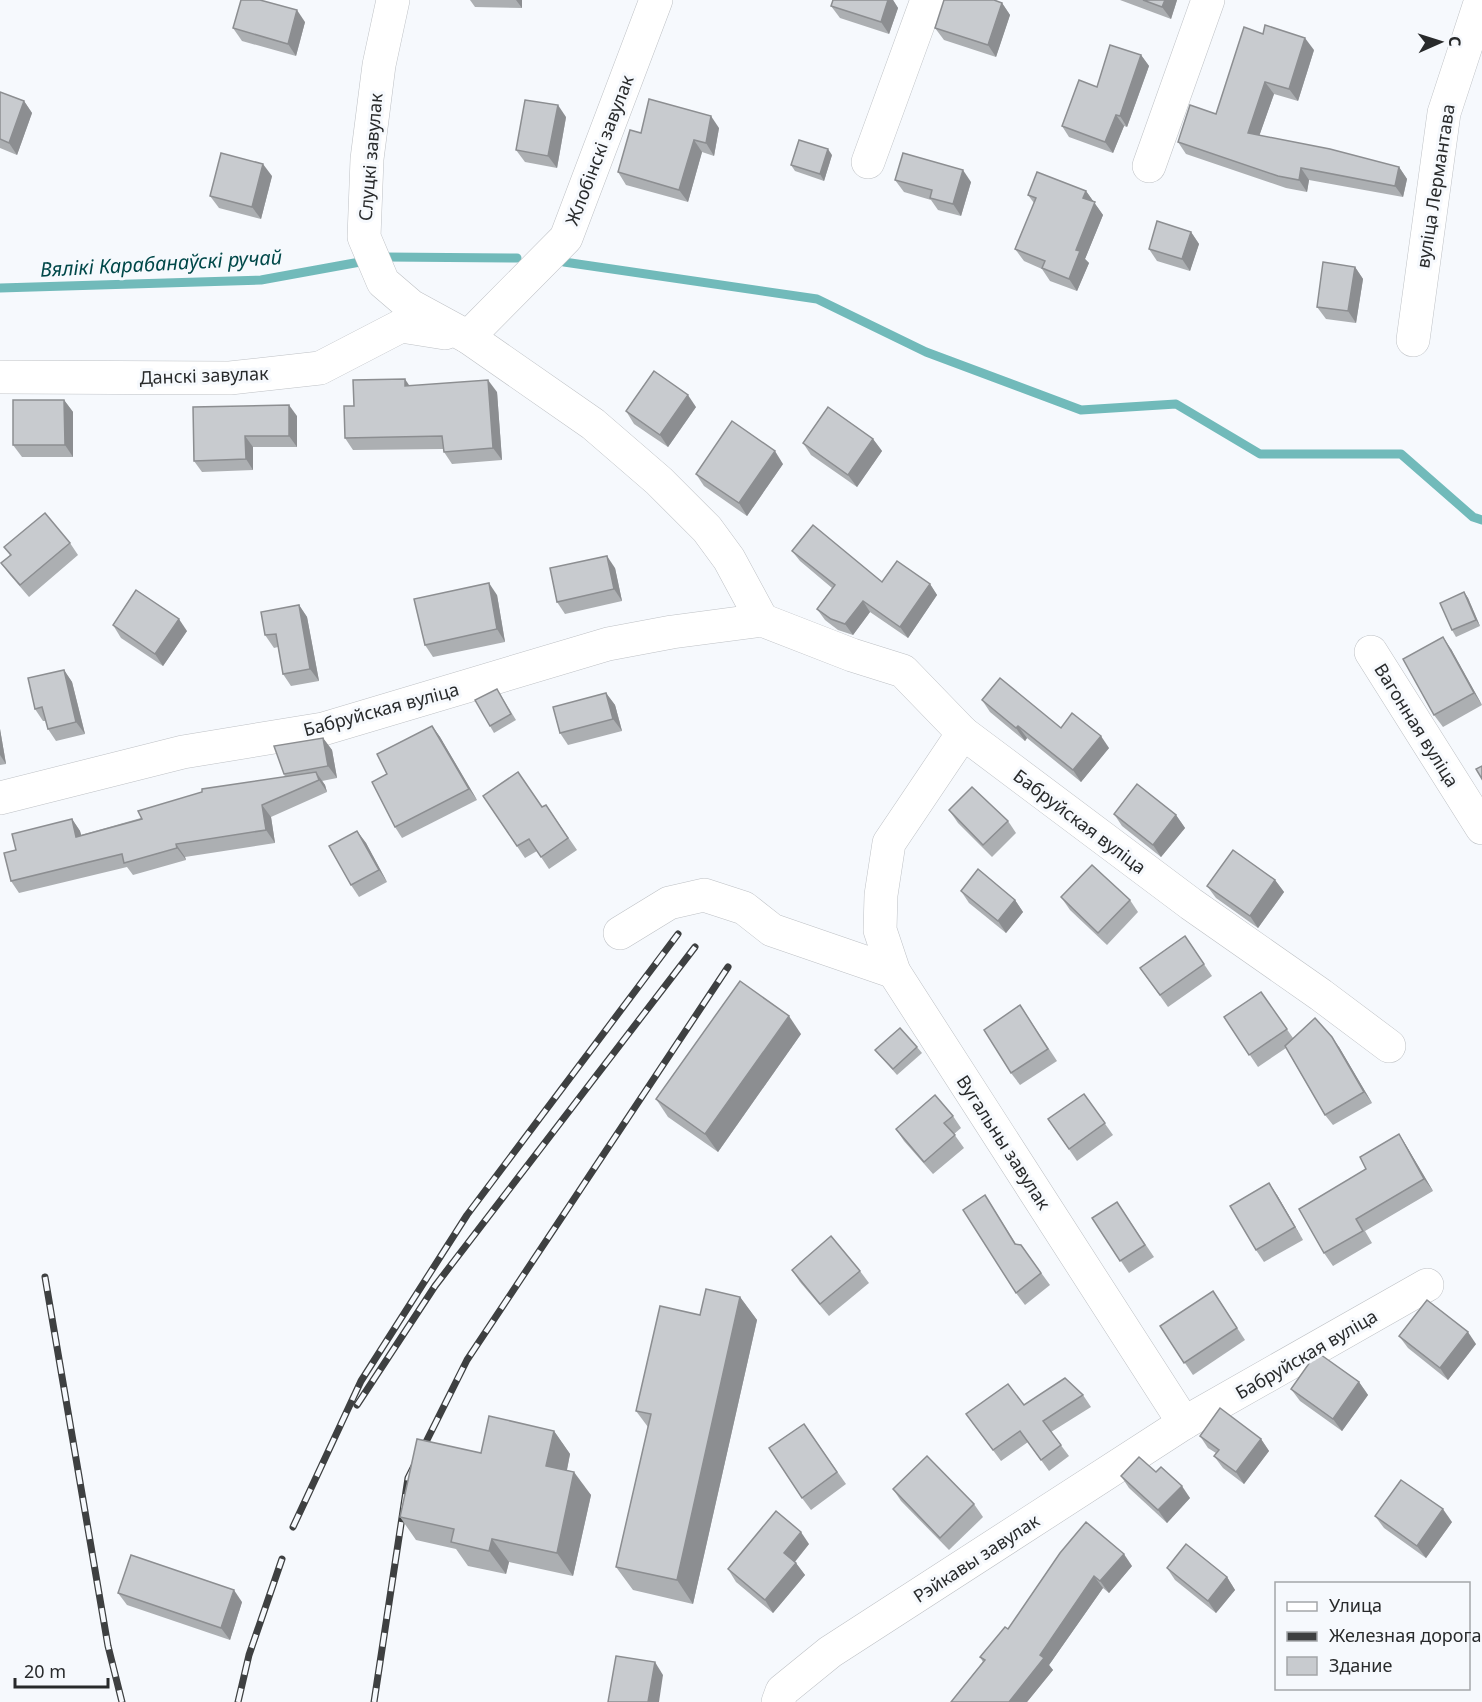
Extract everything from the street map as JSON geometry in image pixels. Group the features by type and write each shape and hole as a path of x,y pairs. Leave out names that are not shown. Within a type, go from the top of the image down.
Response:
{"street":[{"name":"Слуцкі завулак","path":"393,0 379,65 367,159 364,237 383,282 411,306 468,337"},
{"name":"Жлобінскі завулак","path":"468,337 566,238 656,0"},
{"path":"868,162 927,0"},
{"path":"1149,166 1208,0"},
{"name":"вуліца Лермантава","path":"1413,340 1444,113 1481,0"},
{"name":"Данскі завулак","path":"0,377 230,378 320,368 401,326 468,337"},
{"path":"468,337 592,424 659,481 707,529 729,559 762,620"},
{"name":"Бабруйская вуліца","path":"0,798 183,752 323,729 608,644 672,632 762,620 852,655 903,671 963,733 1191,904 1321,995 1389,1046"},
{"name":"Вагонная вуліца","path":"1371,652 1482,828"},
{"name":"Вугальны завулак","path":"963,733 889,843 881,895 880,930 894,972 1184,1423"},
{"path":"620,933 669,903 704,895 744,908 772,930 894,972"},
{"name":"Бабруйская вуліца","path":"1184,1423 1427,1285"},
{"name":"Рэйкавы завулак","path":"778,1702 782,1691 830,1652 1184,1423"}],"building":[{"path":"241,0 260,0 297,10 288,44 233,28"},
{"path":"833,0 888,0 881,22 831,6"},
{"path":"944,0 994,0 1002,3 988,45 935,28"},
{"path":"1143,0 1165,0 1162,7"},
{"path":"1265,25 1305,38 1289,89 1265,82 1248,133 1330,149 1399,167 1395,186 1301,168 1299,180 1278,176 1178,142 1190,105 1216,114 1244,27 1263,34"},
{"path":"1110,45 1141,55 1120,116 1116,115 1105,142 1062,126 1079,80 1097,87"},
{"path":"0,92 24,101 9,143 0,139"},
{"path":"649,99 711,116 706,143 694,140 679,190 618,172 630,130 641,133"},
{"path":"525,100 558,105 548,156 516,150"},
{"path":"799,140 828,149 820,174 791,165"},
{"path":"221,153 263,164 252,207 210,196"},
{"path":"903,153 963,170 953,204 930,198 932,190 895,180"},
{"path":"1037,172 1086,191 1083,198 1095,202 1076,250 1080,251 1069,279 1042,268 1045,261 1015,249 1036,198 1028,195"},
{"path":"1157,221 1191,232 1182,259 1149,249"},
{"path":"1323,262 1355,267 1348,311 1317,307"},
{"path":"654,371 688,395 660,435 626,411"},
{"path":"405,379 405,386 488,380 493,448 444,452 442,436 345,438 344,406 354,406 353,380"},
{"path":"13,400 64,400 65,445 13,445"},
{"path":"289,405 289,436 245,436 246,459 194,461 193,407"},
{"path":"828,407 873,439 848,475 803,443"},
{"path":"732,421 775,451 739,503 696,474"},
{"path":"45,513 70,543 20,585 1,563 11,555 4,547"},
{"path":"813,525 882,582 897,561 930,584 900,627 863,601 845,624 831,619 817,609 835,585 792,551"},
{"path":"607,556 614,589 557,602 550,568"},
{"path":"489,583 497,629 425,645 414,599"},
{"path":"136,590 179,619 155,654 113,625"},
{"path":"1464,592 1476,620 1452,630 1440,603"},
{"path":"299,605 310,669 283,674 276,634 265,635 261,612"},
{"path":"1443,637 1474,693 1434,715 1403,659"},
{"path":"64,670 76,722 48,729 42,707 35,709 28,678"},
{"path":"1000,678 1061,728 1072,713 1101,736 1073,770 982,700"},
{"path":"497,689 511,714 490,726 475,700"},
{"path":"606,693 613,719 560,733 553,707"},
{"path":"432,726 469,789 395,827 372,782 387,774 377,754"},
{"path":"323,738 328,766 284,774 274,746"},
{"path":"1482,766 1482,779 1476,769"},
{"path":"316,772 319,780 262,805 266,830 176,844 177,848 124,863 122,854 11,881 4,853 16,850 12,834 72,819 76,837 142,819 138,811 202,792 202,789"},
{"path":"518,772 542,807 546,805 568,838 541,857 529,839 517,846 483,796"},
{"path":"1137,784 1176,815 1153,845 1114,814"},
{"path":"972,787 1008,821 983,845 949,810"},
{"path":"357,831 379,870 351,885 329,846"},
{"path":"1233,850 1275,880 1250,916 1207,886"},
{"path":"1092,865 1130,900 1098,933 1061,897"},
{"path":"978,869 1015,900 998,921 961,891"},
{"path":"1185,936 1204,964 1160,995 1140,968"},
{"path":"740,981 789,1016 705,1134 656,1099"},
{"path":"1261,992 1287,1029 1249,1055 1224,1017"},
{"path":"1020,1005 1048,1049 1011,1073 984,1030"},
{"path":"1315,1018 1332,1037 1364,1092 1325,1115 1285,1046"},
{"path":"900,1028 917,1047 893,1069 875,1050"},
{"path":"1084,1094 1105,1123 1069,1149 1048,1119"},
{"path":"935,1095 953,1116 944,1123 955,1135 924,1162 896,1129"},
{"path":"1399,1134 1424,1179 1356,1219 1363,1231 1324,1253 1299,1209 1366,1169 1360,1157"},
{"path":"1269,1183 1295,1227 1256,1250 1230,1206"},
{"path":"985,1195 1015,1244 1021,1245 1041,1273 1016,1293 963,1210"},
{"path":"1117,1202 1145,1245 1120,1261 1092,1218"},
{"path":"831,1236 860,1271 820,1304 792,1270"},
{"path":"706,1289 740,1297 677,1580 616,1567 651,1414 636,1411 660,1306 700,1315"},
{"path":"1213,1291 1237,1328 1184,1363 1160,1326"},
{"path":"1427,1300 1468,1332 1440,1368 1399,1336"},
{"path":"1317,1352 1359,1382 1333,1419 1291,1389"},
{"path":"1065,1378 1083,1395 1043,1421 1061,1445 1041,1460 1020,1431 993,1450 966,1414 1008,1384 1024,1405"},
{"path":"1220,1408 1261,1439 1236,1472 1214,1456 1219,1450 1200,1436"},
{"path":"489,1416 554,1431 546,1466 574,1472 557,1553 492,1539 489,1551 451,1542 454,1529 400,1517 417,1439 481,1453"},
{"path":"804,1424 837,1472 802,1498 769,1448"},
{"path":"927,1456 974,1504 940,1538 893,1489"},
{"path":"1139,1457 1156,1472 1161,1467 1182,1486 1158,1510 1121,1476"},
{"path":"1401,1480 1443,1509 1417,1546 1375,1516"},
{"path":"776,1511 801,1532 784,1553 796,1563 765,1600 728,1569"},
{"path":"1086,1522 1124,1554 1100,1581 1094,1576 1040,1655 1044,1658 1009,1702 951,1702 985,1660 980,1657 1005,1627 1008,1629 1060,1553"},
{"path":"1186,1544 1227,1577 1208,1601 1167,1568"},
{"path":"131,1555 234,1590 221,1628 118,1593"},
{"path":"616,1656 655,1662 648,1702 608,1702"}],"waterway":[{"name":"Вялікі Карабанаўскі ручай","path":"386,257 517,258"},
{"name":"Вялікі Карабанаўскі ручай","path":"0,288 261,280 360,262"},
{"name":"Вялікі Карабанаўскі ручай","path":"564,262 817,299 926,352 1081,410 1176,404 1260,454 1401,454 1473,517 1482,520"}],"railway":[{"path":"293,1527 361,1381 467,1215 678,934"},
{"path":"357,1405 435,1286 695,947"},
{"path":"374,1702 408,1478 467,1360 728,967"},
{"path":"45,1277 108,1646 122,1702"},
{"path":"238,1702 249,1655 282,1559"}]}
